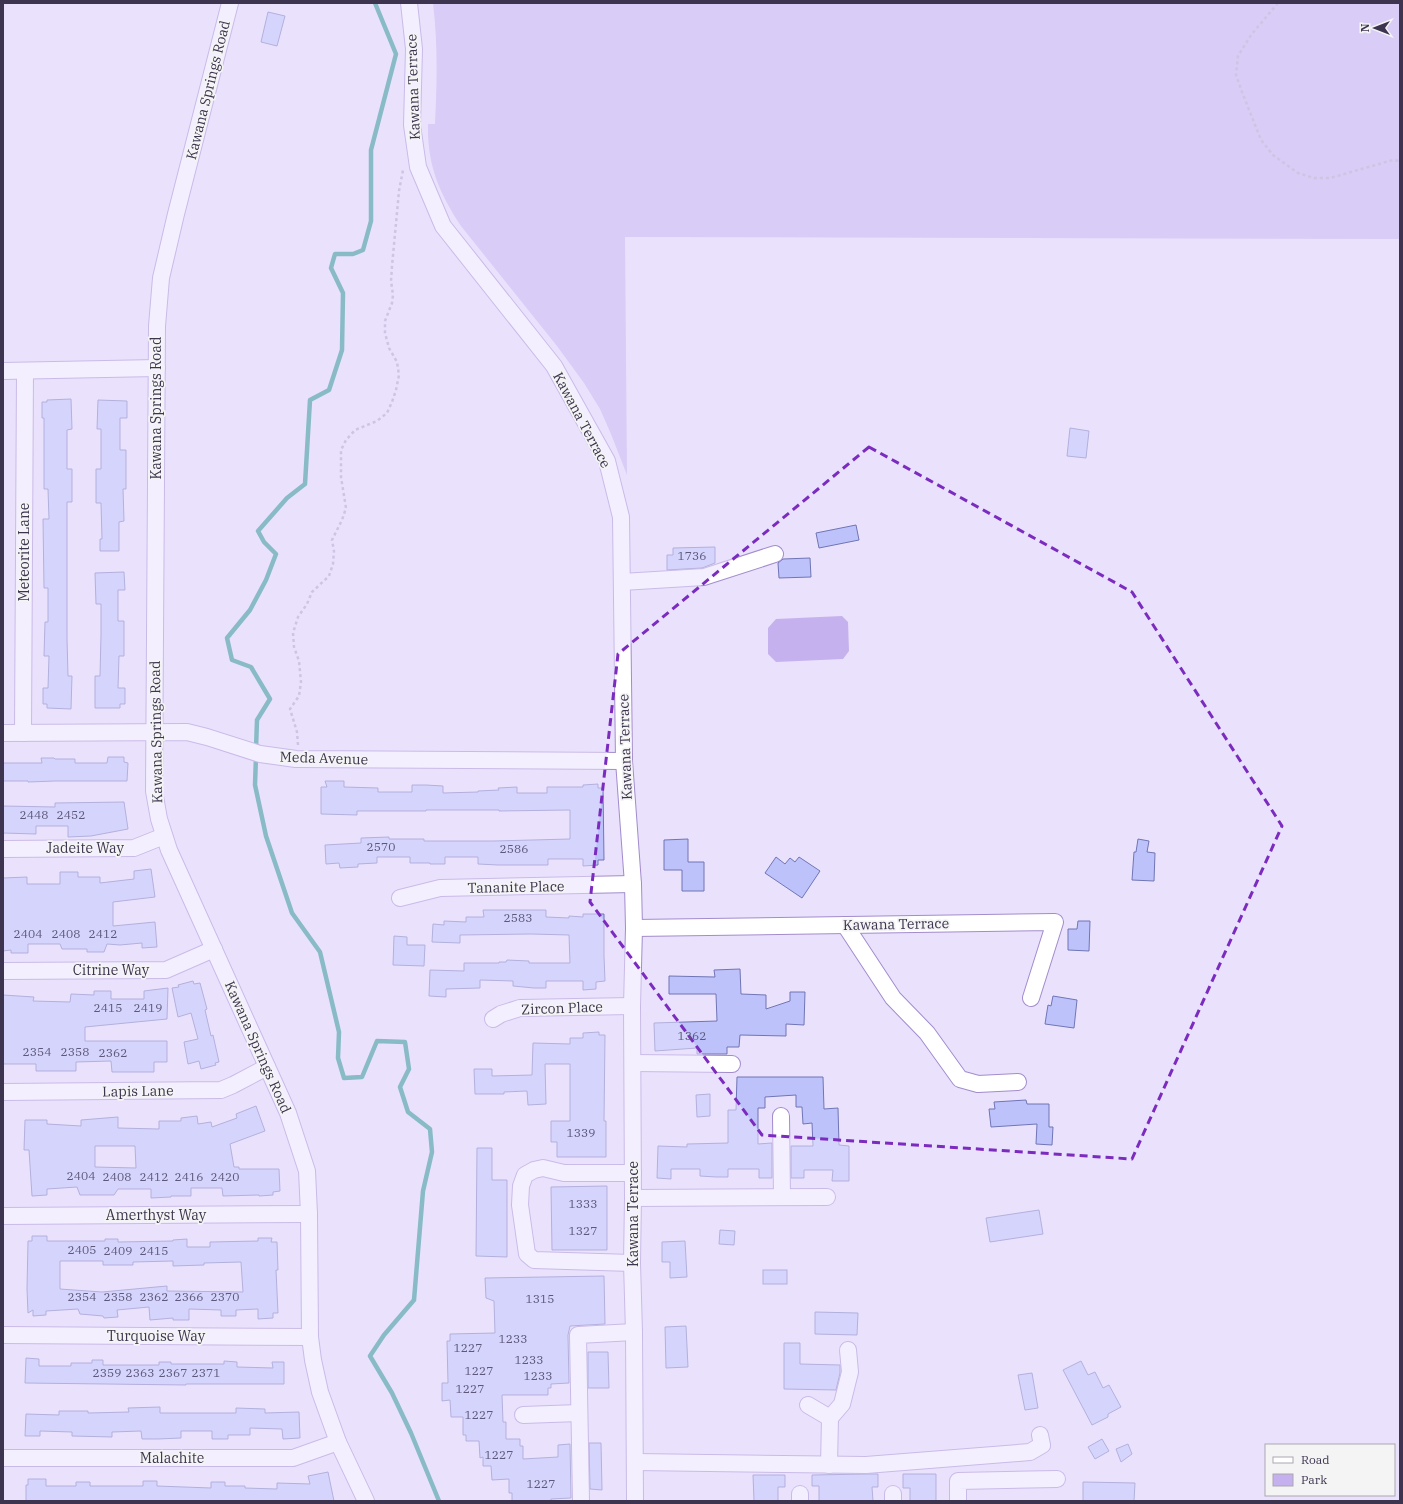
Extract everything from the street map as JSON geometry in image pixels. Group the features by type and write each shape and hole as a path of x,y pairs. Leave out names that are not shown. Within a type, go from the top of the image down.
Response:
{"street":[{"name":"Kawana Springs Road","path":"230,3 161,278 157,326 154,791 164,836 288,1113 307,1171 309,1214 310,1337 320,1392 338,1442 366,1501"},
{"name":"Kawana Terrace","path":"409,3 414,49 412,125 418,167 443,226 554,366 607,461 621,517 624,761 633,884 634,928 632,1006 632,1263 636,1501"},
{"path":"3,371 157,368"},
{"name":"Meteorite Lane","path":"23,733 25,371"},
{"path":"622,582 704,577 775,554"},
{"name":"Meda Avenue","path":"3,733 187,732 260,754 280,758 296,759 624,761"},
{"name":"Jadeite Way","path":"3,849 134,848 164,836"},
{"name":"Tananite Place","path":"400,898 440,888 633,884"},
{"name":"Kawana Terrace","path":"634,928 1055,922 1031,998"},
{"path":"845,925 893,998 927,1033 960,1079 978,1084 1018,1082"},
{"name":"Citrine Way","path":"3,971 166,970 214,949"},
{"name":"Zircon Place","path":"493,1019 501,1014 520,1008 632,1006"},
{"path":"633,1063 732,1064"},
{"name":"Lapis Lane","path":"3,1092 221,1090 267,1067"},
{"path":"781,1116 782,1197"},
{"path":"632,1263 534,1260 527,1254 520,1205 521,1186 525,1175 534,1170 543,1168 564,1173 633,1173"},
{"path":"633,1198 827,1197"},
{"name":"Amerthyst Way","path":"3,1216 309,1214"},
{"path":"581,1501 578,1335 634,1332"},
{"name":"Turquoise Way","path":"3,1334 310,1337"},
{"path":"829,1465 830,1418 842,1404 850,1372 848,1350"},
{"path":"808,1405 830,1418"},
{"path":"523,1415 579,1413"},
{"path":"635,1462 866,1465 1030,1452 1042,1445 1040,1435"},
{"name":"Malachite","path":"3,1458 293,1458 338,1442"},
{"path":"958,1501 958,1481 1057,1480"}],"path":[{"path":"1278,3 1251,35 1238,56 1236,75 1261,140 1273,155 1298,173 1314,178 1330,178 1393,160 1400,161"},
{"path":"296,759 298,739 290,709 299,696 301,682 300,661 294,647 292,633 298,617 307,604 312,592 329,576 334,564 332,540 346,508 341,477 341,450 346,440 355,430 377,421 387,413 392,402 398,375 397,362 389,348 385,333 385,321 392,303 393,295 391,281 392,266 398,191 403,169"}],"highlighted area":[{"path":"869,447 1132,592 1282,826 1132,1159 762,1135 590,902 618,654"}],"green space":[{"path":"433,3 1400,3 1400,239 625,237 627,475 600,409 584,383 557,346 461,226 446,202 436,178 432,165 428,139 428,124 435,124 437,64"},
{"path":"842,616 848,622 849,651 843,659 776,662 768,654 768,628 776,619"}],"building":[{"path":"268,12 285,16 277,46 261,42"},
{"path":"71,399 72,429 67,430 67,469 72,469 72,502 67,502 67,639 68,676 72,676 71,709 47,708 47,704 43,704 43,688 48,688 49,656 44,656 45,622 48,622 48,588 44,588 43,519 49,519 48,489 44,489 44,418 42,418 42,402 47,402 47,400"},
{"path":"98,400 127,401 127,418 120,418 120,450 126,450 126,489 123,489 124,521 119,522 119,551 100,551 100,539 102,539 101,503 96,503 96,469 101,469 101,429 97,429"},
{"path":"1070,428 1089,431 1086,458 1067,456"},
{"path":"856,525 859,540 819,548 816,533"},
{"path":"715,547 715,563 702,568 667,570 667,555 673,555 673,548"},
{"path":"810,558 811,577 779,578 778,563 783,559"},
{"path":"124,572 125,590 118,590 118,621 124,621 124,656 119,656 118,688 125,688 125,704 120,704 120,708 95,708 95,676 100,676 101,604 96,604 95,573"},
{"path":"108,757 124,757 124,762 128,763 127,781 3,781 3,763 42,763 41,758 54,758 75,759 75,763 107,763"},
{"path":"325,781 344,781 344,787 378,788 378,792 412,792 412,785 443,786 443,793 478,792 499,790 498,788 517,787 517,793 547,793 547,787 583,787 583,785 598,784 598,788 603,788 604,860 598,860 598,865 583,866 583,859 548,859 548,865 498,865 478,864 478,857 445,857 445,864 430,864 410,863 410,857 377,857 377,863 358,864 358,867 340,868 339,863 326,864 325,845 361,843 361,838 389,837 389,839 424,839 424,841 570,839 570,810 357,811 357,815 321,814 321,787 327,787"},
{"path":"124,802 128,829 91,836 68,837 68,826 36,826 36,834 3,833 3,806 55,807 55,803"},
{"path":"688,839 688,862 704,862 704,891 682,891 682,870 664,870 664,840"},
{"path":"1138,839 1149,841 1147,852 1155,853 1154,881 1132,880 1134,852 1136,852"},
{"path":"776,857 785,864 790,858 795,862 799,857 820,871 802,898 765,873"},
{"path":"151,869 155,897 113,902 113,926 155,922 157,947 142,948 142,943 120,945 107,944 104,952 87,952 87,949 62,949 60,944 28,944 28,953 11,953 11,950 3,951 3,878 27,877 27,884 60,884 60,872 78,872 78,877 100,877 100,883 134,879 134,871"},
{"path":"483,910 546,910 546,917 569,918 569,916 583,917 583,914 604,914 605,981 596,982 596,989 583,990 583,981 546,981 546,988 534,988 513,986 513,981 480,980 480,988 446,989 446,997 429,996 430,970 464,971 464,963 499,963 506,962 507,960 529,961 529,963 570,963 569,935 460,935 460,943 432,942 433,924 444,925 444,921 466,922 466,917 484,917"},
{"path":"1078,921 1090,921 1089,951 1068,950 1068,929 1077,929"},
{"path":"394,936 407,937 407,945 425,945 424,966 393,965"},
{"path":"740,969 741,994 766,995 766,1009 790,1001 790,992 805,992 804,1025 786,1024 786,1036 740,1035 739,1047 727,1047 727,1054 697,1054 697,1048 655,1051 654,1023 717,1021 716,994 669,994 669,976 715,977 714,970"},
{"path":"193,981 194,984 200,983 207,1009 205,1010 211,1036 213,1035 219,1062 215,1063 216,1065 201,1069 199,1061 188,1064 184,1042 198,1039 191,1013 178,1017 172,988 179,987 178,985"},
{"path":"168,988 167,1019 85,1027 85,1041 167,1041 167,1062 154,1062 154,1072 112,1072 111,1061 76,1062 76,1071 36,1071 36,1064 3,1064 3,995 34,997 33,1001 70,1002 71,994 94,995 94,991 111,991 111,999 144,999 144,991"},
{"path":"1053,996 1077,1000 1074,1028 1045,1024 1048,1005 1051,1006"},
{"path":"599,1032 599,1035 605,1035 604,1121 606,1121 606,1157 557,1157 557,1142 551,1142 551,1121 570,1121 570,1064 545,1064 546,1104 528,1105 527,1091 504,1092 504,1094 475,1094 474,1069 492,1069 492,1076 532,1075 533,1043 570,1044 570,1038 583,1038 583,1033"},
{"path":"737,1077 823,1077 824,1109 838,1108 839,1145 849,1146 849,1181 832,1181 833,1170 804,1170 804,1178 791,1178 791,1146 813,1146 812,1123 803,1124 802,1107 796,1107 796,1095 765,1097 765,1108 758,1108 758,1144 772,1143 772,1178 759,1178 759,1169 728,1169 728,1177 716,1177 700,1176 700,1169 671,1169 671,1179 657,1178 658,1146 687,1147 687,1144 728,1143 728,1110 736,1110"},
{"path":"710,1094 710,1116 697,1117 696,1095"},
{"path":"1026,1100 1027,1104 1049,1104 1049,1127 1053,1127 1052,1145 1036,1144 1037,1124 991,1127 989,1109 995,1109 994,1102"},
{"path":"256,1106 265,1131 230,1144 234,1167 239,1167 239,1169 279,1169 280,1191 273,1192 273,1195 223,1196 222,1188 191,1188 191,1196 151,1198 151,1189 118,1189 114,1195 80,1195 77,1187 47,1189 47,1195 32,1196 29,1150 24,1150 25,1120 47,1120 47,1124 81,1126 81,1120 118,1117 118,1128 159,1129 159,1121 181,1121 181,1118 197,1116 198,1124 211,1122 212,1127 237,1118 236,1114","holes":["95,1146 135,1146 136,1168 95,1167"]},
{"path":"477,1148 492,1148 492,1180 507,1180 507,1257 476,1256"},
{"path":"607,1186 607,1250 552,1250 551,1187"},
{"path":"1039,1210 1043,1234 990,1242 986,1218"},
{"path":"720,1230 735,1231 734,1245 719,1244"},
{"path":"32,1236 47,1236 47,1241 105,1241 105,1239 118,1239 118,1242 173,1241 187,1239 187,1247 210,1247 210,1242 258,1241 258,1238 272,1238 271,1242 277,1242 278,1270 276,1270 278,1313 273,1313 273,1318 258,1319 258,1309 236,1310 236,1316 221,1316 221,1310 189,1309 189,1320 173,1320 173,1318 150,1320 149,1307 117,1310 118,1317 104,1318 103,1316 80,1314 78,1309 46,1311 46,1315 33,1316 33,1310 28,1313 27,1289 28,1241 32,1241","holes":["60,1261 103,1261 103,1265 133,1265 133,1262 173,1261 173,1266 241,1262 243,1292 167,1291 167,1286 102,1292 60,1289"]},
{"path":"685,1241 687,1277 670,1278 670,1262 662,1262 662,1242"},
{"path":"763,1270 787,1270 787,1284 763,1284"},
{"path":"604,1276 605,1324 570,1326 568,1335 569,1383 551,1384 551,1388 548,1388 548,1395 502,1395 503,1422 506,1422 506,1439 520,1439 520,1446 523,1446 523,1459 558,1457 558,1445 570,1444 571,1498 551,1499 551,1501 512,1501 512,1493 509,1493 509,1479 492,1480 491,1466 483,1466 483,1457 480,1458 479,1441 466,1441 466,1435 463,1435 463,1417 451,1417 450,1400 442,1401 442,1383 448,1383 447,1341 450,1341 450,1334 495,1333 494,1301 486,1298 485,1278"},
{"path":"815,1312 858,1313 857,1335 815,1334"},
{"path":"686,1326 688,1367 666,1368 665,1327"},
{"path":"784,1343 800,1343 800,1364 840,1365 840,1373 836,1390 784,1389"},
{"path":"588,1352 608,1352 609,1388 588,1388"},
{"path":"26,1358 39,1359 39,1366 71,1366 71,1363 92,1363 92,1360 103,1360 103,1365 159,1365 159,1362 171,1362 171,1364 224,1364 224,1361 237,1362 237,1367 273,1368 272,1362 284,1362 284,1384 186,1385 25,1383"},
{"path":"1081,1361 1088,1375 1095,1372 1103,1388 1109,1385 1121,1407 1108,1414 1108,1417 1092,1425 1063,1370"},
{"path":"1032,1373 1038,1408 1025,1410 1018,1375"},
{"path":"160,1407 160,1413 236,1413 236,1408 265,1409 265,1413 299,1412 300,1438 283,1439 282,1429 250,1428 250,1435 228,1435 228,1439 212,1439 212,1431 181,1431 181,1438 158,1439 142,1439 141,1431 112,1432 112,1437 72,1436 72,1432 40,1431 40,1436 25,1436 26,1414 59,1415 59,1411 88,1411 88,1413 129,1412 128,1408"},
{"path":"1102,1439 1109,1451 1095,1459 1088,1447"},
{"path":"589,1443 601,1443 602,1490 590,1489"},
{"path":"1128,1444 1132,1454 1121,1462 1116,1449"},
{"path":"328,1472 334,1501 26,1501 26,1485 28,1485 28,1479 46,1479 46,1486 76,1486 76,1482 90,1482 90,1486 143,1486 143,1481 157,1481 157,1486 211,1488 211,1482 225,1482 225,1486 277,1489 277,1483 310,1484 308,1476"},
{"path":"878,1474 878,1487 872,1487 873,1501 819,1501 819,1486 812,1486 812,1475"},
{"path":"903,1474 936,1474 936,1501 910,1501 910,1488 903,1488"},
{"path":"753,1475 785,1475 785,1487 778,1487 778,1501 754,1501"},
{"path":"1083,1482 1135,1483 1134,1501 1083,1501"}],"waterway":[{"path":"256,749 257,720 270,699 251,667 232,660 227,638 250,610 266,580 276,554 264,542 258,531 287,498 305,484 310,400 329,390 342,350 343,293 331,268 335,254 353,254 363,250 371,221 371,150 396,54 375,3"},
{"path":"256,756 255,785 266,836 292,913 320,952 339,1032 338,1058 344,1078 362,1077 377,1041 405,1042 409,1069 400,1087 408,1112 430,1129 432,1152 423,1191 414,1300 384,1335 370,1356 392,1393 411,1433 439,1501"}]}
